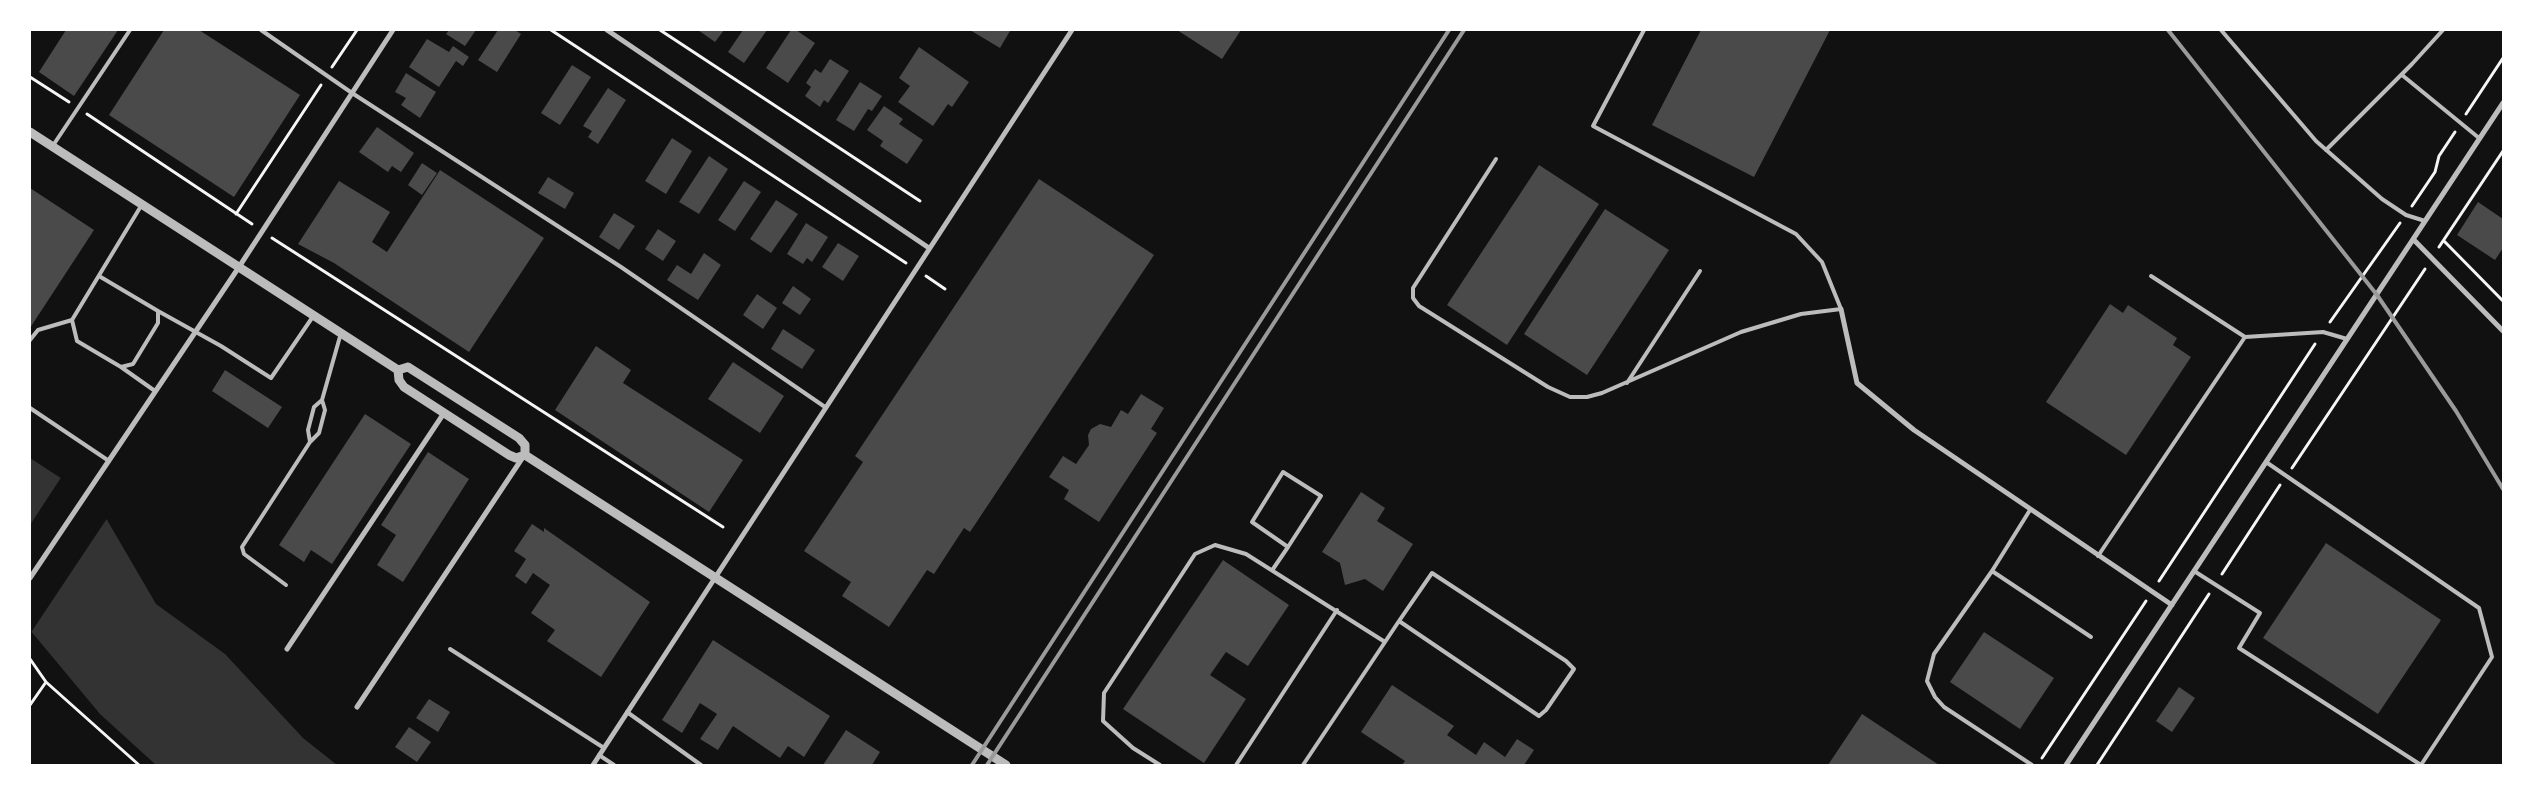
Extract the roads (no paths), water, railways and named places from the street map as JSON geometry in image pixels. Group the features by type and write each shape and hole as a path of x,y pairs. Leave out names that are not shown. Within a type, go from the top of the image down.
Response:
{"street":[{"path":"30,578 239,267 393,30"},
{"path":"607,30 929,248"},
{"path":"593,765 1072,30"},
{"path":"2066,765 2503,103"},
{"path":"30,132 141,206 398,370 408,367 416,370 512,433 525,445 525,455 357,707"},
{"path":"2413,239 2503,331"},
{"path":"1841,309 1857,383 1914,430 2172,605"},
{"path":"398,370 398,380 404,387 508,455 516,458 525,455"},
{"path":"287,649 444,413"},
{"path":"525,455 1006,765"}],"lane":[{"path":"52,147 130,30"},
{"path":"261,30 352,93 621,266 825,407"},
{"path":"1496,159 1413,288 1414,298 1419,306 1427,312 1548,387 1570,397 1588,397 1627,383 1762,324 1801,314 1841,309 1822,262 1796,234 1593,126 1644,30"},
{"path":"2221,30 2316,141 2382,199 2406,215 2425,221"},
{"path":"2326,150 2402,75 2443,30"},
{"path":"2402,75 2459,124 2479,138"},
{"path":"30,340 38,330 72,320 141,206"},
{"path":"1627,383 1700,272"},
{"path":"99,276 270,378 314,315"},
{"path":"2151,276 2244,336 2323,332 2347,339"},
{"path":"121,367 132,364 158,323 158,311"},
{"path":"72,320 78,341 121,367 155,391"},
{"path":"286,585 244,554 242,547 310,442 319,433 325,410 322,400 341,333"},
{"path":"2098,556 2244,336"},
{"path":"310,442 308,430 314,407 322,400"},
{"path":"30,408 109,461"},
{"path":"2194,571 2260,613 2240,648 2421,765 2492,657 2479,608 2285,477 2266,462"},
{"path":"1273,569 1288,547 1320,496 1282,472 1252,522 1288,547"},
{"path":"2030,510 1992,571 1934,654 1928,681 1935,697 1944,707 2032,765"},
{"path":"1160,765 1133,748 1104,722 1104,693 1196,554 1215,545 1246,554 1273,569 1385,642"},
{"path":"1992,571 2091,637"},
{"path":"1303,765 1399,621 1432,573 1566,661 1574,670 1546,710 1539,716 1399,621"},
{"path":"1236,765 1337,610"},
{"path":"450,649 604,748"},
{"path":"627,712 702,765"},
{"path":"599,755 614,765"}],"railway":[{"path":"972,765 1449,30"},
{"path":"987,765 1464,30"},
{"path":"2168,30 2377,295 2456,411 2503,489"}]}
